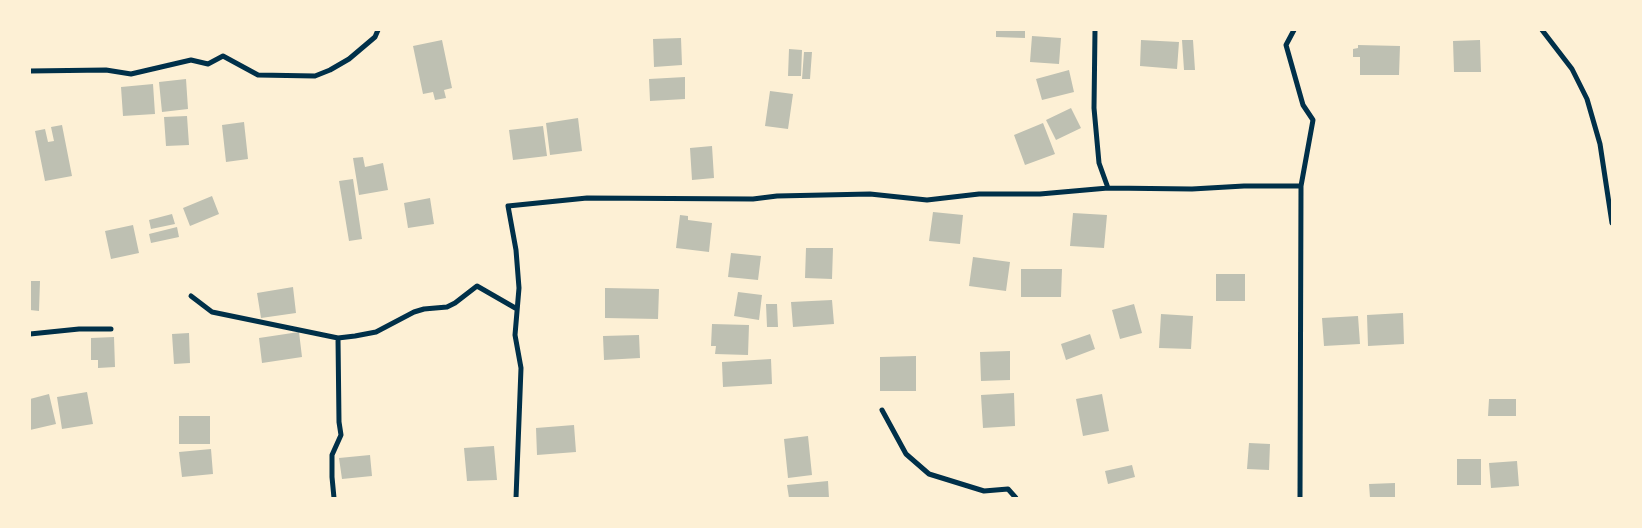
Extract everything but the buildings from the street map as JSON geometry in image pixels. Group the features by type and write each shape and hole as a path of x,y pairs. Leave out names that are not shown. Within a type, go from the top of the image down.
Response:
{"street":[{"path":"30,71 106,70 131,74 191,60 208,64 224,56 258,75 315,76 349,59 375,37 378,30"},
{"path":"1095,30 1094,108 1099,162 1108,188"},
{"path":"1294,30 1286,45 1304,106 1312,120 1301,186 1300,498"},
{"path":"1542,30 1572,69 1587,99 1600,144 1612,223"},
{"path":"516,498 521,368 515,335 519,288 516,250 508,206 587,198 753,199 776,196 870,194 927,200 979,194 1040,194 1108,188 1192,189 1244,186 1301,186"},
{"path":"191,296 212,312 338,338 376,332 414,312 446,307 455,303 477,286 517,309"},
{"path":"30,334 79,329 111,330"},
{"path":"334,498 332,455 341,435 339,422 338,338"},
{"path":"882,410 906,454 929,474 984,491 1008,489 1016,498"}]}
